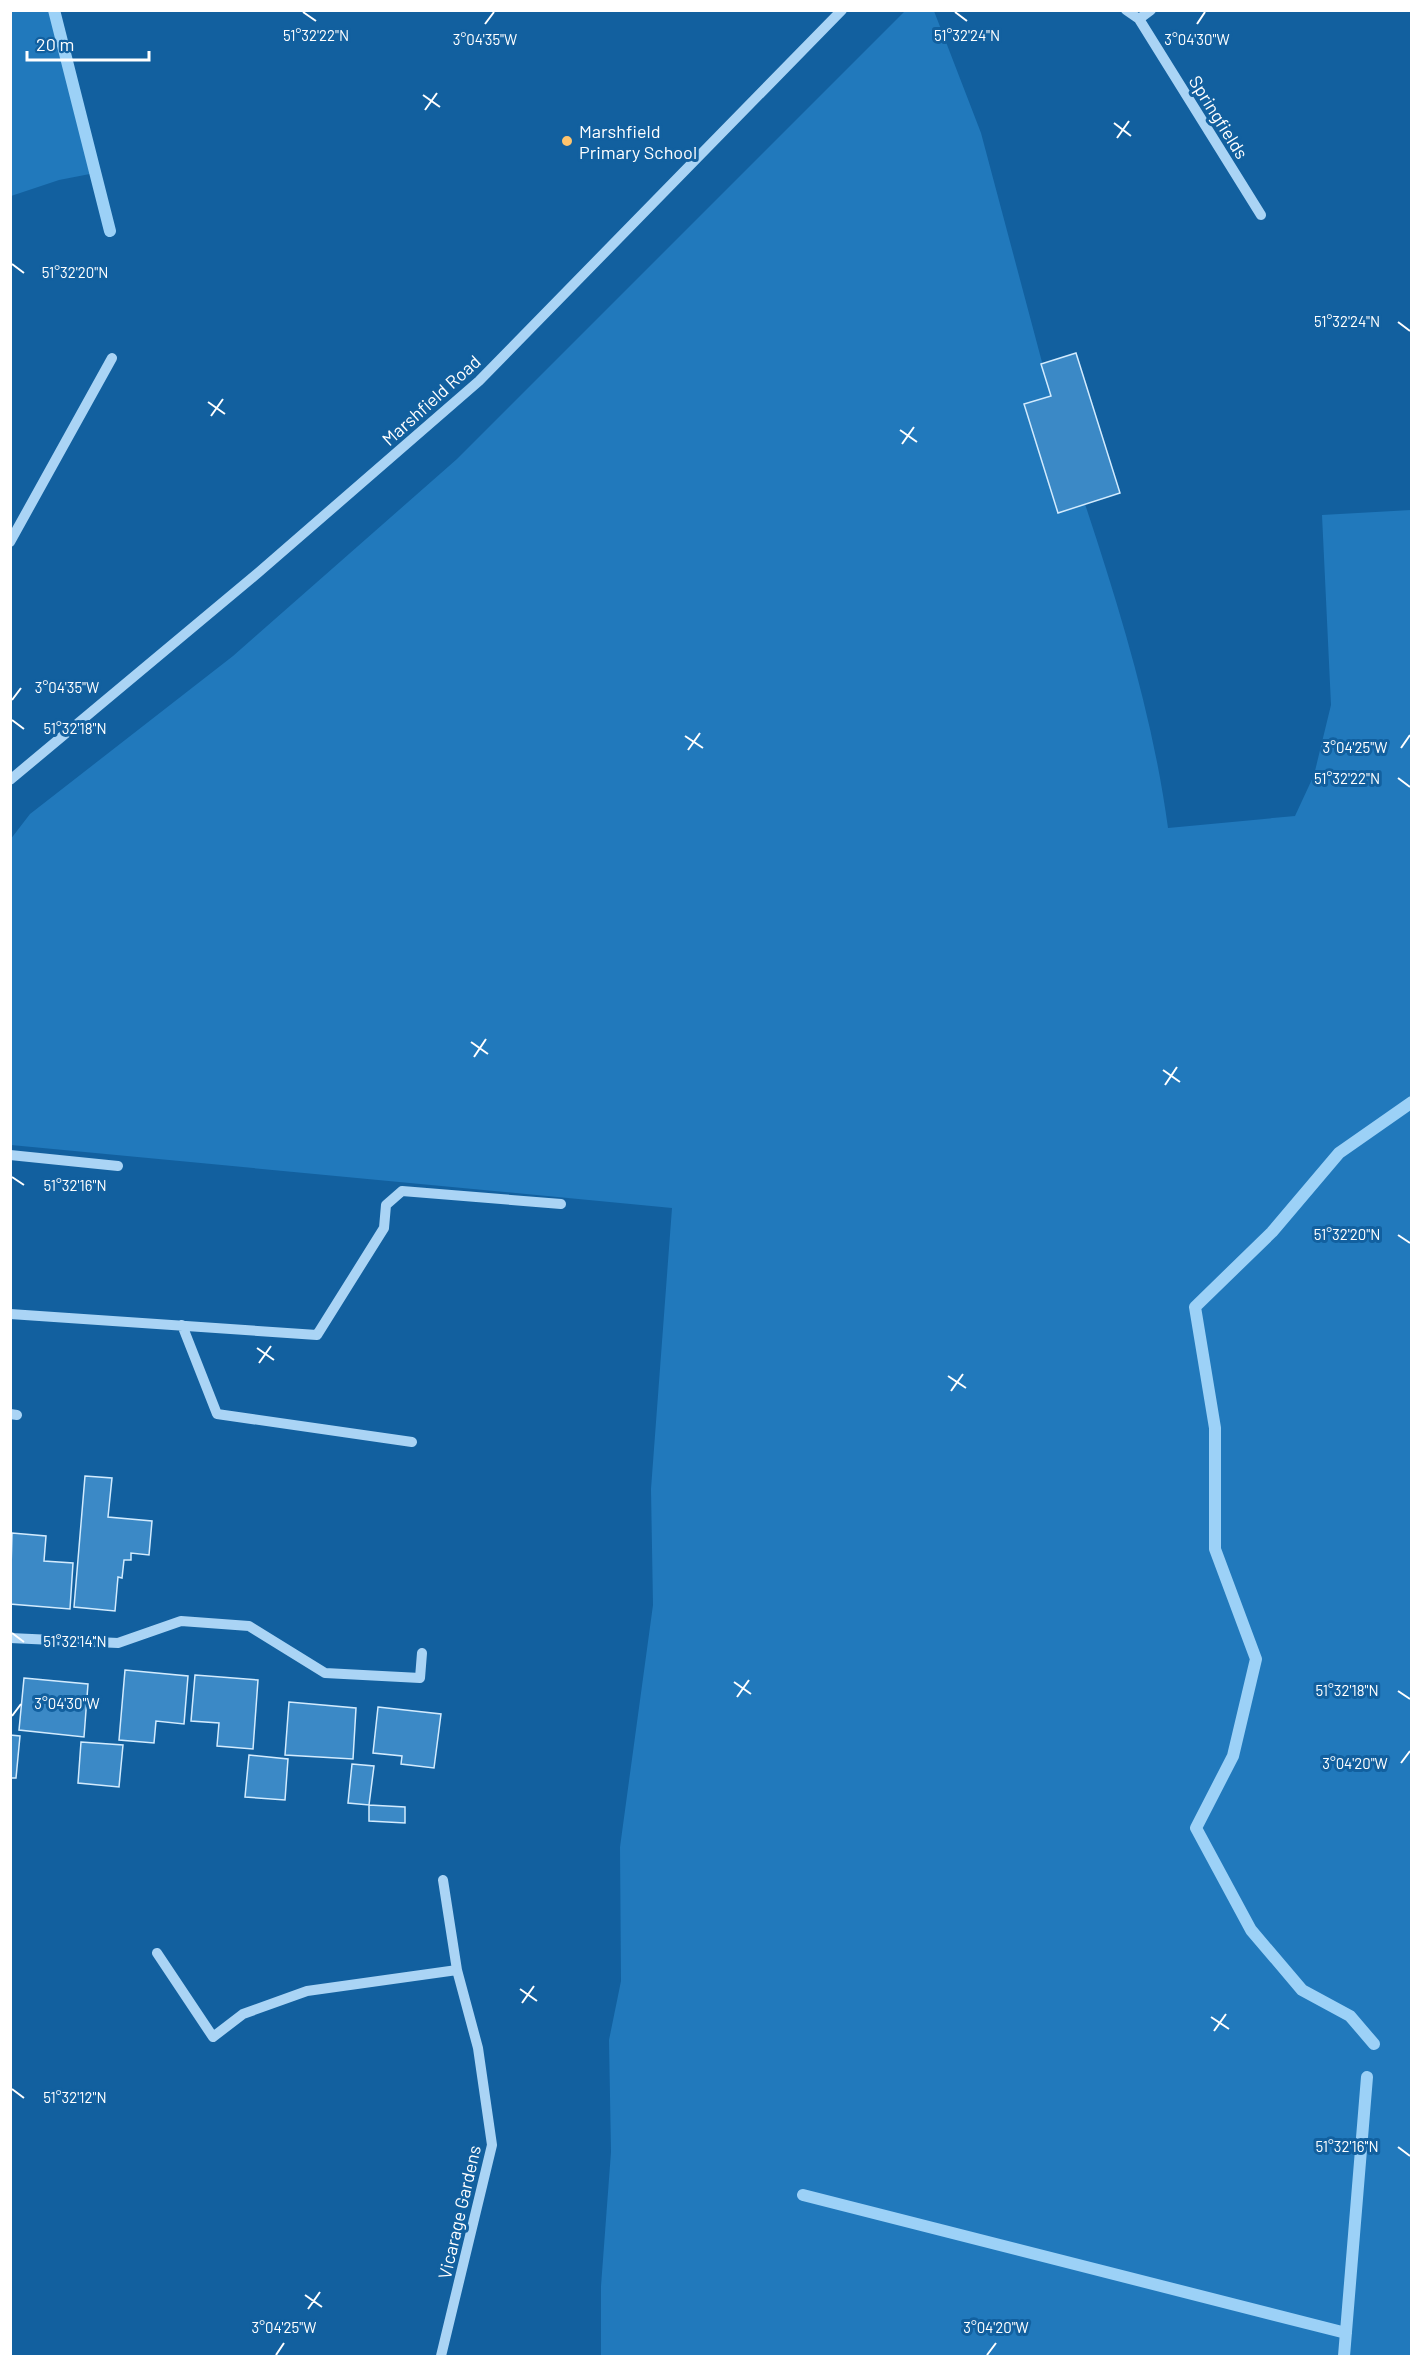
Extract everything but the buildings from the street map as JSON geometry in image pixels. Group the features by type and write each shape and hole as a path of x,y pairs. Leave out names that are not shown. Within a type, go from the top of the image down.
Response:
{"street":[{"name":"Marshfield Road","path":"10,780 259,572 480,381 842,10"},
{"name":"Springfields","path":"1126,10 1139,18 1261,215"},
{"path":"1139,18 1151,10"},
{"path":"10,543 112,357"},
{"path":"10,1155 118,1166"},
{"path":"10,1314 317,1335 384,1228 386,1205 402,1191 561,1204"},
{"path":"183,1325 217,1414 412,1442"},
{"path":"10,1638 118,1643 181,1622 249,1626 325,1672 420,1678 422,1653"},
{"name":"Vicarage Gardens","path":"441,2356 492,2145 478,2048 457,1970 443,1880"},
{"path":"157,1953 213,2037 243,2014 307,1991 457,1970"}],"shaded area":[{"path":"10,11 54,11 95,173 59,180 11,196"},
{"path":"905,11 934,11 981,133 1051,396 1024,405 1058,512 1085,504 1134,664 1154,745 1168,828 1295,816 1314,775 1331,705 1322,515 1411,510 1411,2356 601,2356 601,2286 611,2152 609,2040 621,1981 620,1847 653,1605 651,1489 672,1208 11,1145 10,840 30,814 233,656 457,459"}],"waterway":[{"path":"54,10 110,231"},
{"path":"1374,2044 1350,2016 1302,1990 1251,1930 1196,1828 1233,1756 1256,1659 1215,1549 1215,1428 1195,1307 1272,1232 1339,1153 1412,1102"},
{"path":"1344,2356 1367,2077"},
{"path":"803,2195 1346,2333"}],"place":[{"name":"Marshfield Primary School","path":"567,141"}]}
